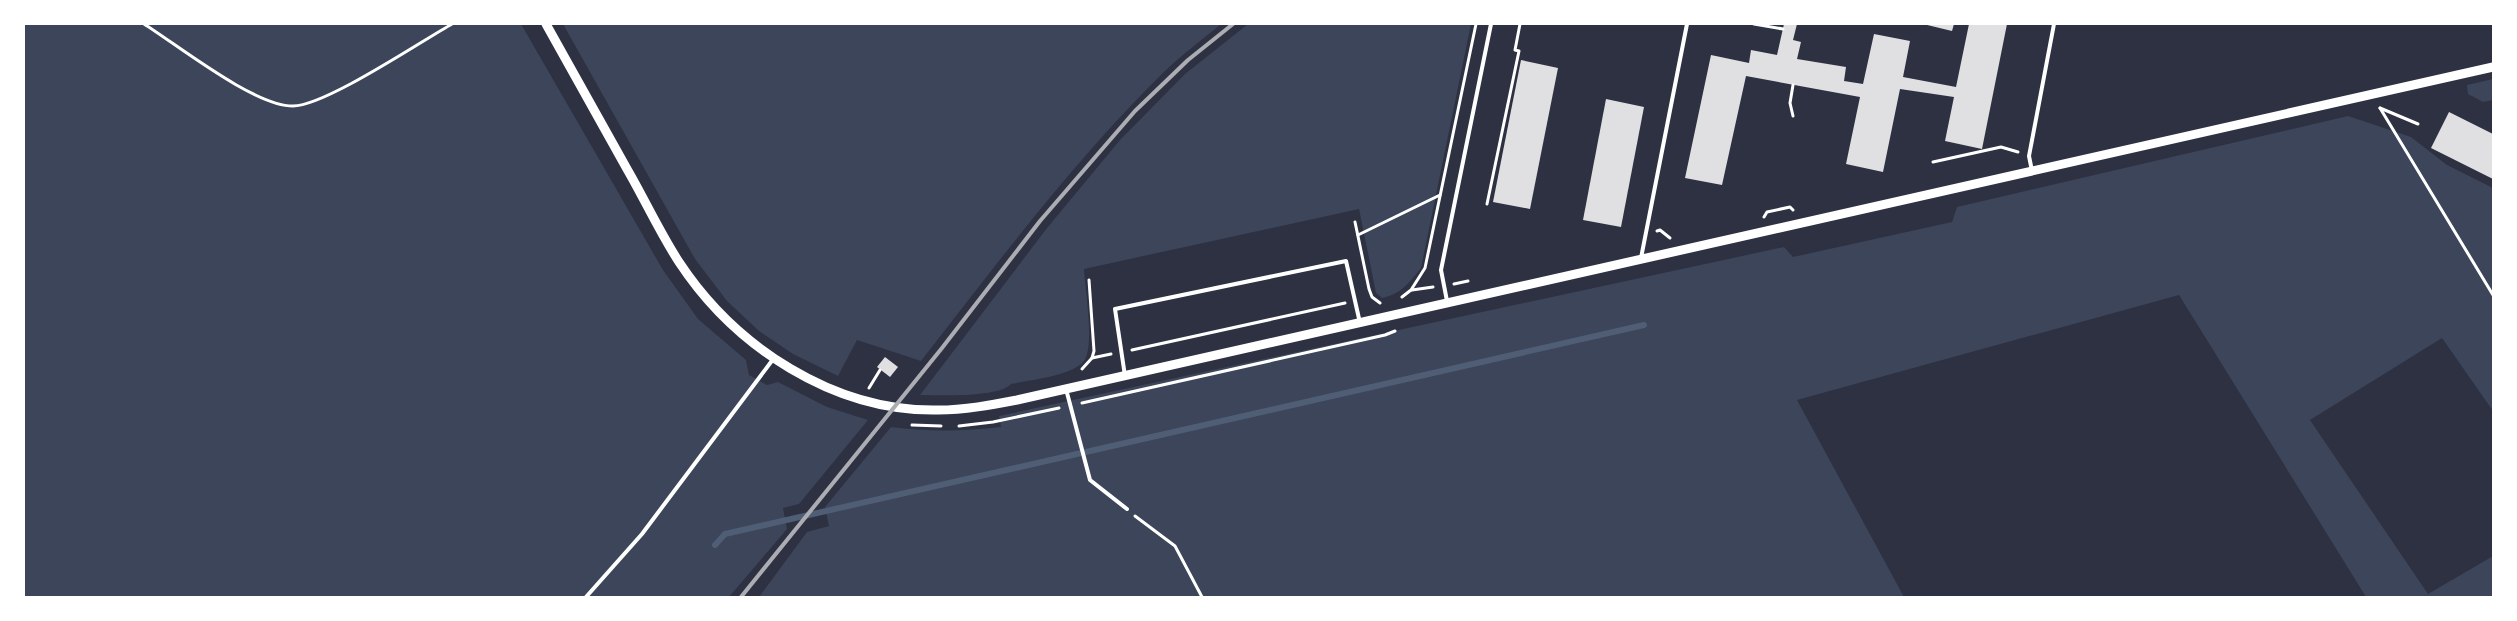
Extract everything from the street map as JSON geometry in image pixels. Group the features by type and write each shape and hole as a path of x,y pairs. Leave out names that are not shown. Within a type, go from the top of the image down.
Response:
{"street":[{"path":"546,24 680,262 720,313 757,347 802,375 834,390 868,401 915,409 938,410 989,406 2376,95 2493,67"}],"lane":[{"path":"1448,304 1441,270 1491,24"},
{"path":"1641,260 1687,24"},
{"path":"2032,172 2029,156 2054,24"},
{"path":"1125,376 1115,309 1346,261 1360,323"},
{"path":"586,597 642,534 774,358"},
{"path":"1066,389 1090,480 1127,510"}],"path":[{"path":"144,24 251,94 293,106 323,99 452,24"},
{"path":"1399,299 1411,290 1425,268 1476,24"},
{"path":"1487,204 1519,51 1515,50 1520,24"},
{"path":"1754,24 1783,30"},
{"path":"1794,85 1790,102 1794,116"},
{"path":"2376,95 2380,108 2493,295"},
{"path":"2380,108 2418,124"},
{"path":"1358,235 1440,195"},
{"path":"1355,222 1372,298 1377,302 1385,304"},
{"path":"1076,372 1084,368 1092,358 1094,344 1090,280"},
{"path":"1092,358 1372,298"},
{"path":"1070,405 1386,335 1398,330"},
{"path":"869,389 880,370"},
{"path":"860,386 877,391"},
{"path":"1127,510 1175,546 1202,597"}],"shaded area":[{"path":"24,24 521,24 663,270 698,319 746,360 749,375 767,385 778,382 827,407 868,420 799,504 783,508 787,529 729,597 24,597"},
{"path":"563,24 1221,24 1166,70 1100,139 1039,211 921,361 857,340 838,376 793,354 759,331 727,301 695,259"},
{"path":"1248,24 1471,24 1421,268 1413,278 1400,291 1394,294 1382,298 1376,293 1359,209 1084,269 1089,343 1084,361 1078,366 1050,377 1011,384 994,392 968,395 920,395 1047,228 1120,140 1185,74"},
{"path":"2493,79 2493,100 2483,102 2468,94 2467,85"},
{"path":"2348,116 2411,137 2447,165 2493,188 2493,411 2442,338 2310,420 2428,594 2493,556 2493,597 2366,597 2179,295 1797,400 1904,597 759,597 807,532 829,526 825,507 891,427 946,430 1001,427 999,416 1784,247 1793,257 1952,222 1957,207"}],"building":[{"path":"1784,24 1797,24 1793,40 1801,42 1797,59 1846,67 1844,81 1863,84 1874,34 1910,41 1903,77 1956,87 1969,24 2007,24 1982,149 1945,141 1954,97 1900,89 1883,172 1846,164 1860,97 1746,76 1722,185 1685,178 1711,55 1749,63 1751,50 1777,55"},
{"path":"1923,24 1954,24 1952,31"},
{"path":"1521,60 1558,68 1530,209 1493,202"},
{"path":"1606,99 1644,107 1621,227 1583,220"},
{"path":"2449,112 2493,134 2493,179 2431,148"},
{"path":"885,357 898,367 890,377 877,367"}],"waterway":[{"path":"715,545 725,534 1644,325"}],"railway":[{"path":"741,597 942,348 1040,221 1135,111 1188,60 1233,24"}]}
